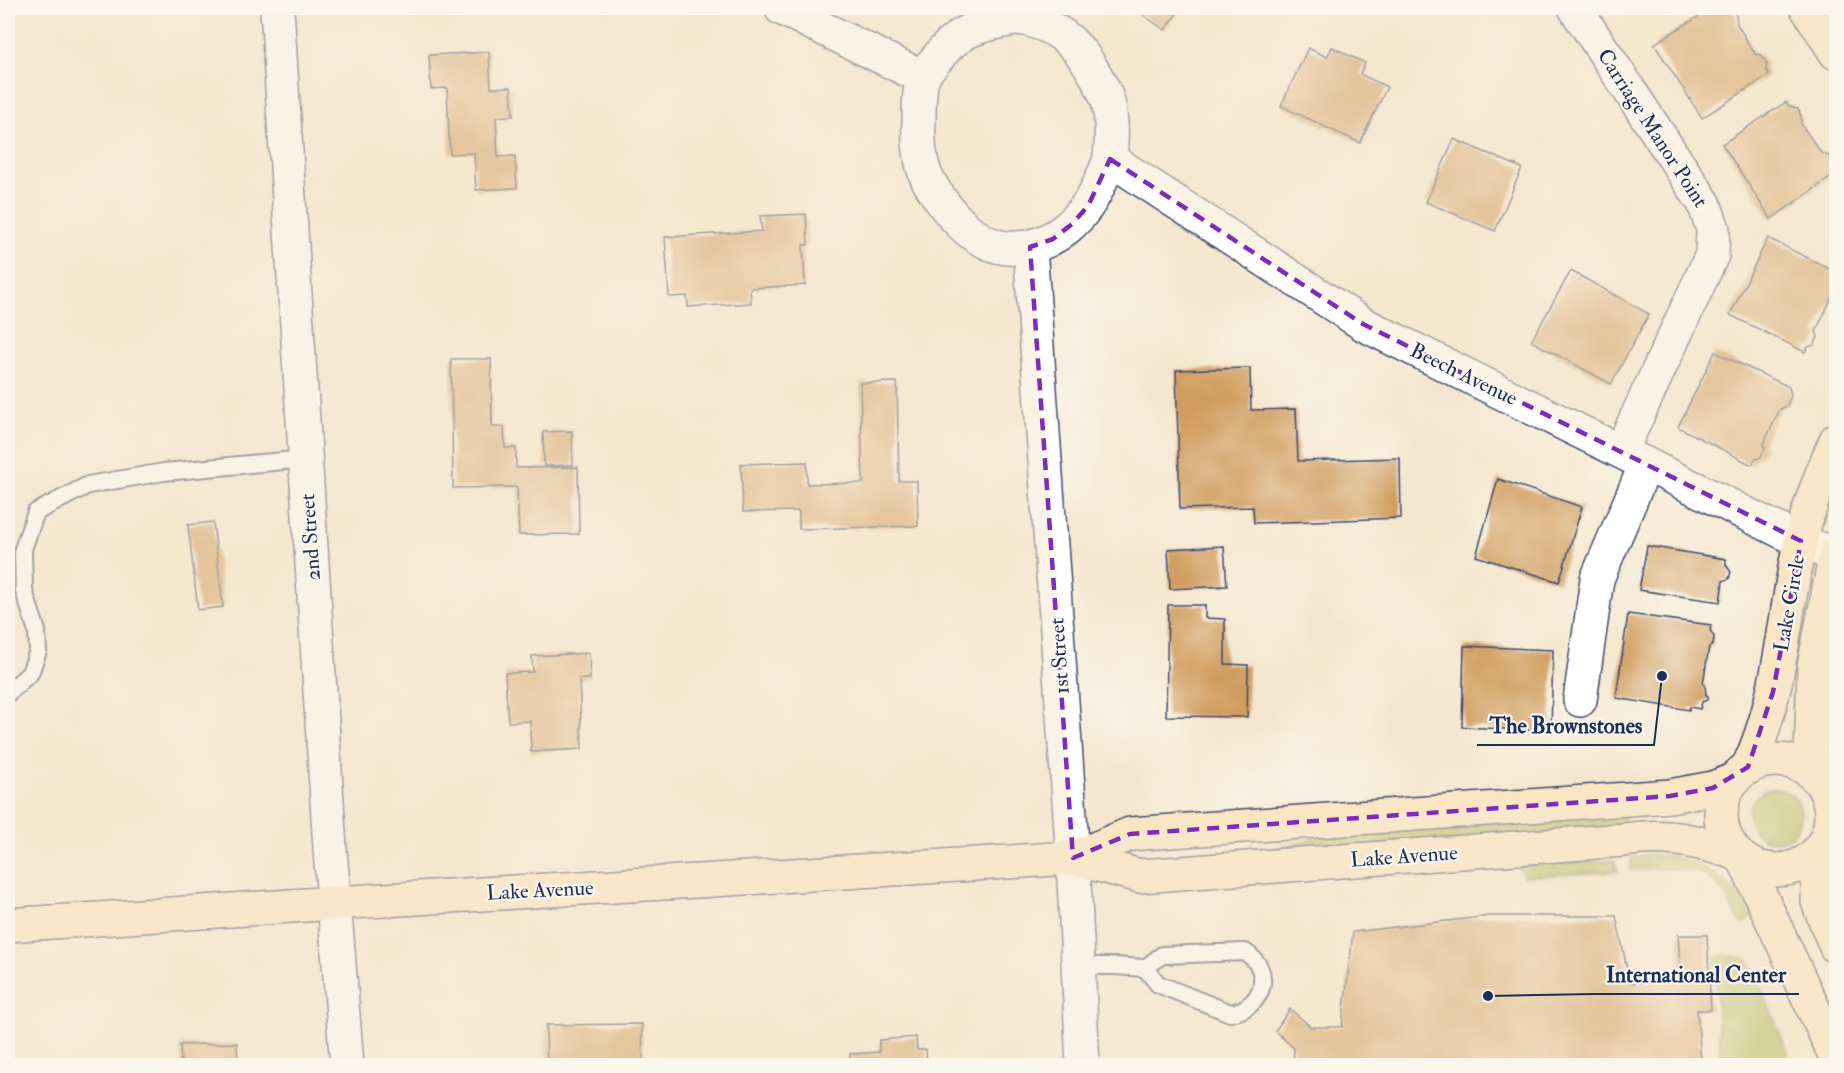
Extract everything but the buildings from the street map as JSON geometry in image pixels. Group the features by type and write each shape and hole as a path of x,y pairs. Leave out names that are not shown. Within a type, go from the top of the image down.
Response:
{"main road":[{"path":"1808,8 1836,53"},
{"name":"Lake Circle","path":"1741,774 1760,740 1773,692 1810,504 1836,440"},
{"name":"Lake Circle","path":"1824,782 1811,753 1814,667 1836,555"},
{"path":"1836,947 1818,902 1832,813 1824,782 1798,764 1777,759 1767,760 1741,774 1724,797 1721,817 1725,836 1740,856 1836,1057"},
{"name":"Lake Avenue","path":"1073,858 1130,834 1670,796 1702,791 1741,774"},
{"name":"Lake Avenue","path":"8,925 1073,858 1140,876 1624,840 1647,836 1686,839 1740,856"},
{"path":"1740,856 1762,868 1782,870 1802,864 1826,842"}],"street":[{"name":"2nd Street","path":"278,8 305,459 347,1065"},
{"path":"781,8 922,77"},
{"name":"Carriage Manor Point","path":"1575,8 1704,203 1713,229 1712,255 1633,458 1597,579 1580,700"},
{"path":"1021,13 1064,36 1082,52 1108,100 1111,131 1110,159 1088,206 1072,224 1053,239 1030,247 1004,248 983,239 958,223 941,203 926,177 919,153 919,100 922,77 947,44 967,30 1021,13"},
{"name":"Beech Avenue","path":"1110,159 1363,324 1801,541 1836,555"},
{"name":"1st Street","path":"1030,247 1073,858 1083,1065"}],"lane":[{"path":"8,693 30,673 38,651 37,631 24,591 23,549 36,512 88,485 164,472 305,459"},
{"path":"1078,966 1145,968 1162,955 1245,952 1259,964 1262,988 1251,1004 1240,1011 1230,1013 1158,984 1145,968"}],"highlighted area":[{"path":"1110,159 1363,324 1801,541 1773,692 1748,767 1713,788 1670,796 1130,834 1073,858 1030,247 1053,239 1072,224 1088,206"}],"green space":[{"path":"1775,789 1789,793 1797,801 1801,815 1797,829 1789,837 1775,841 1761,837 1753,829 1749,815 1753,801 1761,793"},
{"path":"1628,812 1616,833 1266,851 1346,830"},
{"path":"1648,854 1681,859 1709,871 1734,890 1754,915 1743,924 1715,883 1694,871 1669,868 1630,870 1632,857"},
{"path":"1614,860 1618,871 1524,877 1518,866"},
{"path":"1724,955 1749,960 1788,1052 1786,1065 1721,1065 1714,962 1716,958"}],"place":[{"name":"The Brownstones","path":"1662,676"},
{"name":"International Center","path":"1488,996"}]}
